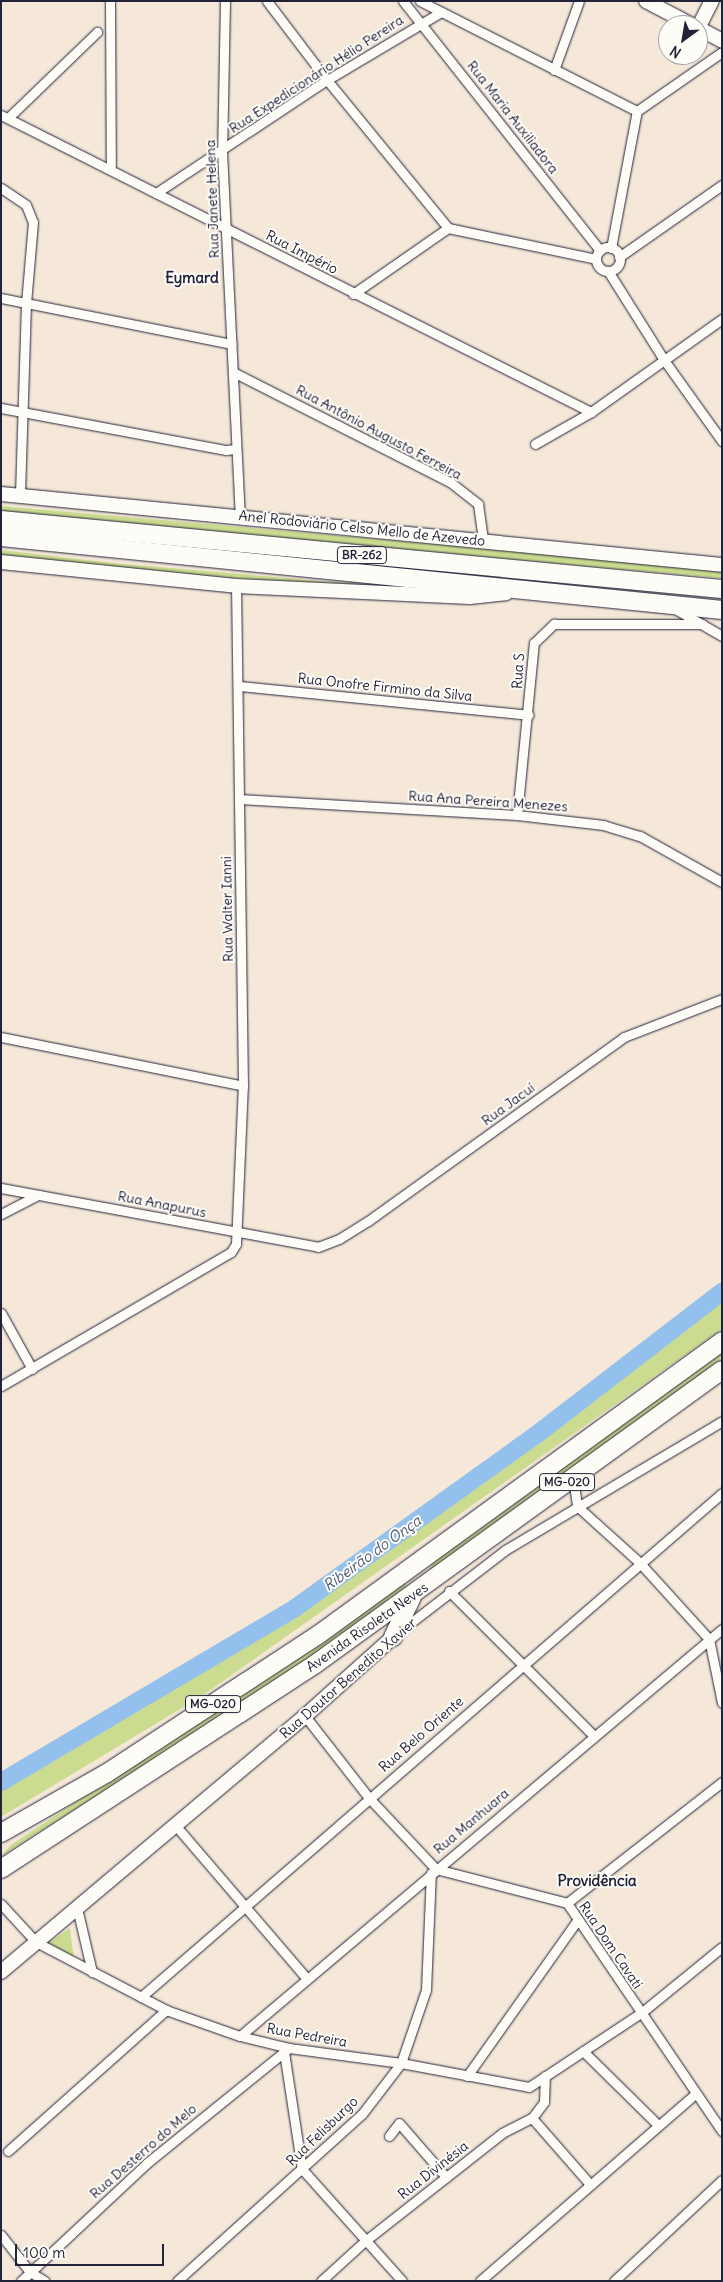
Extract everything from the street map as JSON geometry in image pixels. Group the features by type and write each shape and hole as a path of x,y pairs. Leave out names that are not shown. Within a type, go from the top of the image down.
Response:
{"highway":[{"name":"Anel Rodoviário Celso Mello de Azevedo","path":"1,520 722,589"},
{"name":"BR-262","path":"1,537 722,610"},
{"name":"Avenida Risoleta Neves","path":"7,1830 107,1773 318,1635 722,1341"},
{"name":"Avenida Risoleta Neves","path":"1,1868 314,1665 414,1595 722,1370"},
{"path":"393,1637 414,1595"}],"main road":[{"path":"646,1 673,15"},
{"path":"705,15 712,1"},
{"path":"708,33 722,41"},
{"name":"Anel Rodoviário Celso Mello de Azevedo","path":"1,494 240,516 722,565"},
{"path":"1,562 236,586 470,597 533,591"},
{"name":"Rua Doutor Benedito Xavier","path":"1,1972 305,1716 393,1637"}],"street":[{"path":"110,1 111,170"},
{"name":"Rua Janete Helena","path":"225,1 222,151 227,230 235,448 240,516"},
{"path":"267,1 327,80 448,228 596,259"},
{"name":"Rua Maria Auxiliadora","path":"403,1 422,22 600,250"},
{"path":"420,1 637,111"},
{"path":"554,70 579,1"},
{"name":"Rua Expedicionário Hélio Pereira","path":"156,194 327,80 441,12"},
{"path":"5,116 97,32"},
{"path":"611,248 637,111 722,52"},
{"name":"Rua Império","path":"5,116 353,294 591,412"},
{"path":"608,271 616,268 619,257 722,185"},
{"path":"4,189 26,206 33,222 26,303 20,496"},
{"path":"353,294 448,228"},
{"path":"611,248 600,250 596,259 600,268 608,271 664,360 722,441"},
{"path":"611,248 619,257"},
{"path":"1,298 231,344"},
{"path":"535,444 591,412 722,319"},
{"name":"Rua Antônio Augusto Ferreira","path":"233,372 450,482 478,504 483,540"},
{"path":"1,408 226,450 235,448"},
{"name":"Rua Walter Ianni","path":"236,586 239,686 243,1086 237,1232"},
{"path":"666,604 722,636"},
{"name":"Rua S","path":"517,815 529,715 534,643 554,624 702,624"},
{"name":"Rua Onofre Firmino da Silva","path":"239,686 529,715"},
{"name":"Rua Ana Pereira Menezes","path":"239,798 517,815 628,831 722,882"},
{"name":"Rua Jacuí","path":"318,1247 339,1239 368,1221 624,1037 722,999"},
{"path":"1,1037 243,1086"},
{"name":"Rua Anapurus","path":"1,1188 318,1247"},
{"path":"1,1214 38,1195"},
{"path":"1,1386 231,1252 236,1244 237,1232"},
{"path":"1,1313 32,1369"},
{"name":"Rua Doutor Benedito Xavier","path":"393,1637 449,1591 505,1550 722,1421"},
{"path":"573,1478 577,1506 639,1562 709,1639 720,1683 722,1703"},
{"name":"Rua Belo Oriente","path":"140,1997 639,1562 722,1493"},
{"path":"449,1591 593,1735"},
{"name":"Rua Manhuara","path":"240,2036 593,1735 722,1628"},
{"path":"709,1639 722,1638"},
{"path":"305,1716 369,1798 434,1871"},
{"path":"567,1903 722,1782"},
{"path":"176,1826 307,1979"},
{"path":"1,1842 7,1830"},
{"name":"Rua Dom Cavati","path":"434,1871 567,1903 722,2131"},
{"name":"Rua Felisburgo","path":"176,2281 362,2114 401,2063 426,1990 434,1871"},
{"name":"Rua Pedreira","path":"1,1904 36,1942 166,2010 240,2036 286,2050 401,2063 529,2087 545,2076"},
{"path":"77,1908 92,1972"},
{"path":"467,2076 578,1919"},
{"path":"589,2183 532,2118 544,2102 545,2076 641,2013 722,1947"},
{"path":"8,2151 166,2010"},
{"path":"286,2050 302,2169 402,2281"},
{"name":"Rua Desterro do Melo","path":"21,2281 148,2163 286,2050"},
{"path":"583,2051 658,2125"},
{"path":"480,2281 589,2183 696,2093"},
{"name":"Rua Divinésia","path":"321,2281 365,2241 502,2133 532,2118"},
{"path":"389,2136 399,2123 446,2177"},
{"path":"614,2281 722,2180"},
{"path":"1,2235 30,2272 45,2281"}],"green space":[{"path":"1,506 722,569 721,578 1,515"},
{"path":"1,550 113,563 391,587 195,576 1,556"},
{"path":"722,1296 722,1329 202,1696 1,1817 1,1786 282,1619 589,1399"},
{"path":"722,1350 722,1361 428,1574 432,1563"},
{"path":"406,1582 405,1591 296,1669 1,1856 11,1845"},
{"path":"70,1928 74,1960 45,1945"}],"waterway":[{"name":"Ribeirão do Onça","path":"1,1782 295,1608 536,1435 722,1292"}],"district":[{"name":"Eymard","path":"192,278"},
{"name":"Providência","path":"597,1881"}]}
